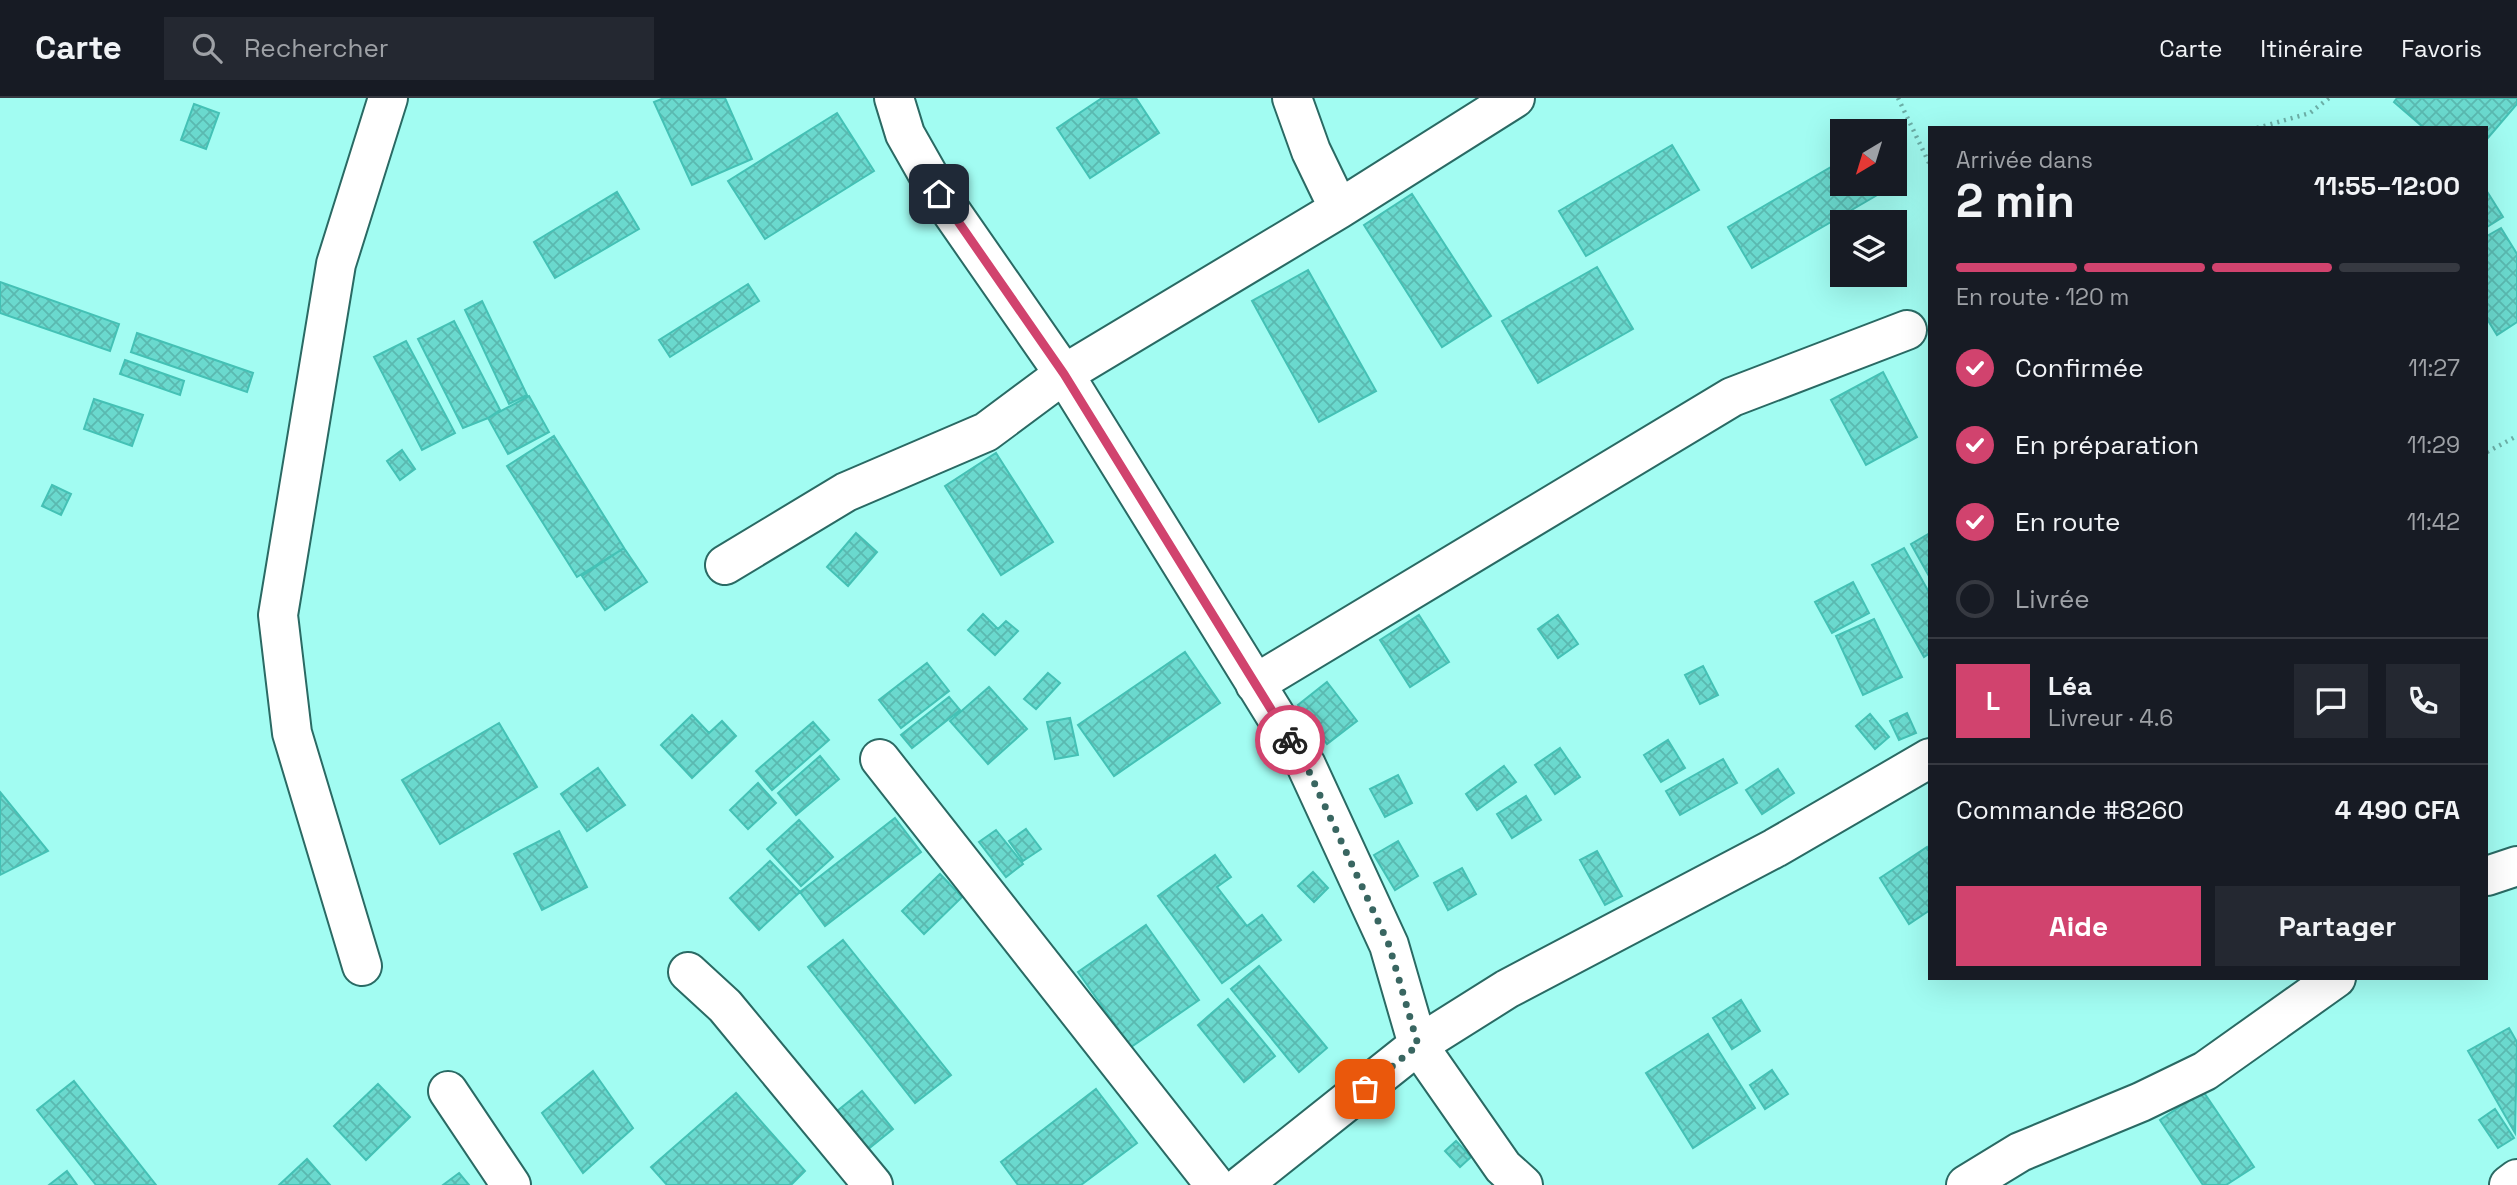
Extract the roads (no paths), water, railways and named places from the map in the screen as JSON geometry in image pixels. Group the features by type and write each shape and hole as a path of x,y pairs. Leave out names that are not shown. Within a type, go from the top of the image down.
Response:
{"street":[{"path":"362,967 292,733 278,615 336,264 388,98"},
{"path":"894,98 905,134 939,194 1064,374 1306,765 1389,945 1418,1045 1503,1167 1523,1185"},
{"path":"1292,98 1311,151 1339,209"},
{"path":"725,565 846,492 986,432 1064,374 1339,209 1515,98"},
{"path":"1255,684 1732,397 1908,330"},
{"path":"880,759 1215,1185"},
{"path":"1242,1185 1418,1045 1507,989 1775,848 1928,759"},
{"path":"2488,876 2517,866"},
{"path":"688,972 725,1006 873,1185"},
{"path":"1966,1185 2020,1152 2141,1102 2205,1070 2333,980"},
{"path":"448,1091 511,1185"},
{"path":"2509,1185 2517,1179"}]}
